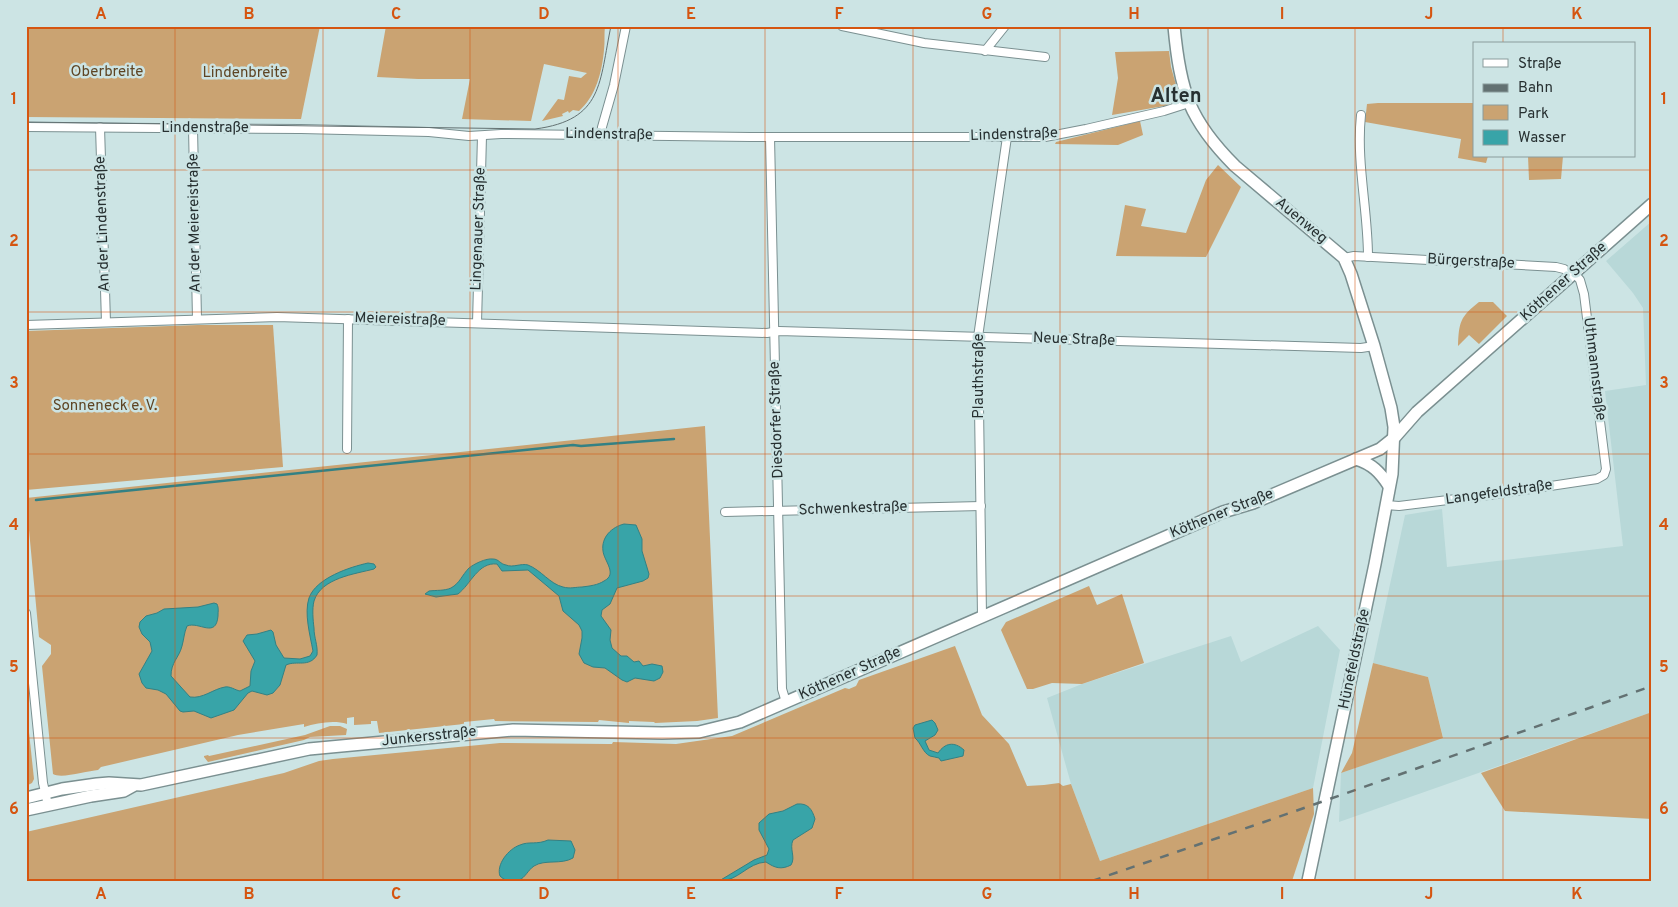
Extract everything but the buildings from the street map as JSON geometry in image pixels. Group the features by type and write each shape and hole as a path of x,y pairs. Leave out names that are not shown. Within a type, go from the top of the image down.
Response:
{"main road":[{"name":"Auenweg","path":"1174,26 1178,67 1189,103 1201,126 1236,166 1344,258 1374,346 1391,408 1395,437"},
{"name":"Köthener Straße","path":"727,726 1223,512 1253,503 1380,449 1395,437 1417,412 1652,204"},
{"name":"Hünefeldstraße","path":"1308,881 1386,505 1395,437"},
{"path":"1356,459 1378,470 1389,486"},
{"name":"Junkersstraße","path":"26,810 47,799 97,784 109,783 134,786 294,752 353,744 499,731 681,733 700,732 727,726"},
{"name":"Junkersstraße","path":"26,798 47,799"}],"street":[{"path":"601,135 626,26"},
{"path":"842,26 924,43 1045,57"},
{"path":"985,51 1005,26"},
{"name":"Lindenstraße","path":"26,127 430,132 482,136 501,134 770,137 1045,137 1164,111 1189,103"},
{"path":"1361,115 1360,146 1368,257"},
{"name":"An der Lindenstraße","path":"100,127 106,322"},
{"name":"An der Meiereistraße","path":"193,128 197,319"},
{"name":"Lingenauer Straße","path":"476,323 482,136"},
{"name":"Diesdorfer Straße","path":"770,137 773,332 780,511 782,689 786,702"},
{"name":"Plauthstraße","path":"982,616 978,337 1007,137"},
{"name":"Bürgerstraße","path":"1344,258 1354,256 1556,267 1573,274"},
{"name":"Uthmannstraße","path":"1573,274 1582,285 1606,469"},
{"name":"Meiereistraße","path":"26,324 277,317 773,332"},
{"path":"347,449 348,319"},
{"name":"Neue Straße","path":"773,332 1365,348 1374,346"},
{"name":"Langefeldstraße","path":"1386,505 1399,506 1471,498 1597,479 1604,475 1606,469"},
{"name":"Schwenkestraße","path":"725,512 981,506"},
{"path":"26,612 47,799"}],"shaded area":[{"path":"1652,221 1652,712 1339,822 1341,773 1443,737 1428,677 1373,663 1405,515 1442,509 1447,567 1623,546 1605,391 1646,385 1643,308 1606,261"},
{"path":"1318,626 1340,650 1313,788 1100,861 1071,784 1047,698 1082,684 1231,636 1241,662"}],"green space":[{"path":"26,26 320,26 301,119 26,117"},
{"path":"386,26 605,26 602,67 594,91 579,111 573,110 569,113 568,111 562,114 563,116 542,121 558,99 564,100 569,76 581,78 587,73 544,64 531,121 462,119 470,79 377,77"},
{"path":"1169,51 1178,92 1170,105 1112,115 1118,78 1115,52"},
{"path":"1473,103 1473,158 1487,158 1486,163 1458,158 1461,139 1365,122 1367,104"},
{"path":"1140,121 1143,135 1118,145 1055,144 1056,142"},
{"path":"1528,158 1563,158 1561,179 1529,180"},
{"path":"1218,165 1241,187 1206,257 1116,256 1125,205 1146,209 1141,226 1186,233 1206,180"},
{"path":"1479,302 1493,302 1507,316 1479,344 1469,335 1458,346 1460,325 1464,316"},
{"name":"Sonneneck e. V.","path":"198,325 273,325 283,467 26,490 26,331"},
{"path":"705,426 718,718 655,723 599,720 598,722 495,721 494,719 379,733 377,721 371,721 371,724 354,725 354,717 347,718 347,724 326,722 304,727 304,724 238,735 101,767 98,770 68,775 53,774 42,666 51,654 51,645 39,637 26,498"},
{"path":"1089,586 1097,605 1122,594 1144,663 1082,684 1052,683 1027,689 1001,630 1006,622"},
{"path":"955,646 982,715 1009,744 1027,786 1059,783 1063,786 1071,784 1100,861 1313,788 1314,814 1292,881 26,881 26,832 284,773 319,761 333,759 500,743 612,744 613,742 676,744 732,736 845,688 849,689 856,686 859,680"},
{"path":"1373,663 1428,677 1443,738 1341,773 1352,753"},
{"path":"26,704 34,779 32,783 26,786"},
{"path":"1652,712 1652,819 1505,811 1481,773"},
{"path":"330,726 340,726 347,729 346,735 310,737 208,762 204,757 305,735"}],"water":[{"path":"624,524 636,525 642,539 642,551 649,574 648,578 617,588 610,604 602,610 601,616 611,630 610,640 612,648 621,656 627,656 634,662 639,661 643,666 652,664 662,666 663,672 660,678 654,681 635,678 627,682 605,668 593,667 584,663 579,654 582,631 579,625 563,611 559,596 528,570 502,571 497,564 490,564 475,574 458,594 436,597 425,594 429,591 451,588 457,584 469,568 490,559 509,566 528,565 563,587 591,586 604,581 610,575 603,551 604,541 608,533"},
{"path":"368,563 374,564 376,567 331,582 318,593 314,601 313,611 317,655 307,663 286,665 280,685 273,693 267,695 252,691 248,693 234,710 211,718 194,711 180,711 166,694 158,690 146,688 142,683 139,674 152,651 150,642 142,634 139,627 140,622 146,616 164,609 217,604 218,616 214,627 187,626 181,650 172,667 171,676 190,697 199,697 225,687 240,691 250,686 251,671 255,661 243,641 247,635 271,630 276,645 284,658 300,659 310,656 313,651 307,610 309,598 313,591 334,574"},
{"path":"932,720 938,730 935,735 925,741 929,750 938,753 947,745 953,744 964,750 963,756 941,761 939,758 926,753 915,738 913,728 915,725"},
{"path":"797,804 809,807 815,819 812,828 793,840 793,859 791,865 781,868 766,862 759,863 732,878 719,881 754,860 767,855 769,849 759,830 759,823 769,814 783,811"},
{"path":"548,840 571,841 575,850 573,858 538,864 523,878 516,881 509,881 500,876 501,862 511,850 523,844"}],"waterway":[{"path":"36,500 573,445 674,439"}],"tram line":[{"path":"26,122 535,129 558,124 574,117 586,107 600,81 611,26"}],"railway":[{"path":"1092,881 1652,686"}],"district":[{"name":"Alten","path":"1176,97"}],"park label":[{"name":"Oberbreite","path":"107,72"},
{"name":"Lindenbreite","path":"245,73"}]}
